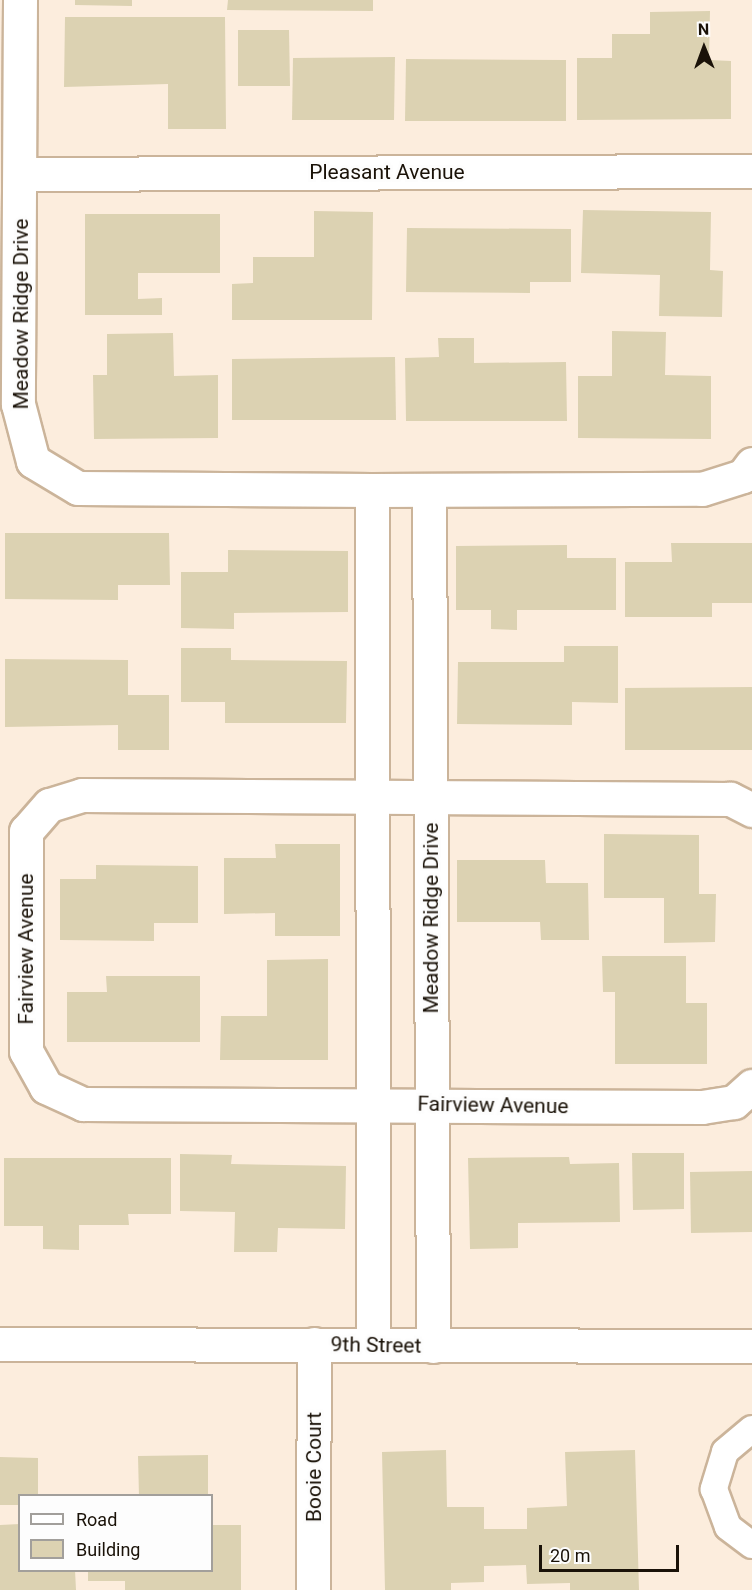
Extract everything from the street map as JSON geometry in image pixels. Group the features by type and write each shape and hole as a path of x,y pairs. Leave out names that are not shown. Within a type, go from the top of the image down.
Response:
{"street":[{"name":"Meadow Ridge Drive","path":"20,0 21,174 18,404 33,461 78,488 372,490 702,489 743,476 752,465"},
{"name":"Pleasant Avenue","path":"21,174 752,171"},
{"path":"372,490 373,1345"},
{"name":"Meadow Ridge Drive","path":"429,490 433,1346"},
{"name":"Fairview Avenue","path":"752,810 730,799 372,793 82,795 49,805 26,831 26,1051 46,1087 83,1104 373,1103 702,1107 735,1102 752,1086"},
{"name":"9th Street","path":"0,1344 752,1346"},
{"name":"Booie Court","path":"313,1590 314,1344"}],"lane":[{"path":"752,1429 725,1452 714,1490 728,1527 752,1545"}],"building":[{"path":"75,0 132,0 132,6 75,5"},
{"path":"228,0 373,0 373,11 227,10"},
{"path":"710,11 709,60 731,61 731,119 577,120 577,58 612,58 612,34 650,34 650,12"},
{"path":"65,17 225,17 226,129 168,129 168,84 64,87"},
{"path":"238,30 289,30 290,86 238,86"},
{"path":"395,57 394,120 292,120 293,58"},
{"path":"406,59 566,60 566,121 405,121"},
{"path":"583,210 711,212 710,270 723,271 722,317 659,316 660,275 581,273"},
{"path":"314,211 373,212 372,320 232,320 232,284 253,283 253,257 314,257"},
{"path":"85,214 220,214 220,273 138,273 138,299 162,298 162,315 85,315"},
{"path":"407,228 571,229 571,282 530,282 530,293 406,292"},
{"path":"612,331 666,332 665,375 711,376 711,439 578,438 578,376 612,376"},
{"path":"173,333 174,376 218,375 218,438 94,439 93,375 107,375 107,334"},
{"path":"438,338 474,338 474,363 566,362 567,421 406,421 405,358 439,357"},
{"path":"395,357 396,420 232,420 232,359"},
{"path":"5,533 169,533 170,585 118,585 118,600 5,599"},
{"path":"671,543 752,543 752,603 712,603 712,617 625,617 625,562 672,562"},
{"path":"567,545 567,558 616,558 616,610 517,610 517,630 491,629 491,610 456,610 456,546"},
{"path":"228,550 348,551 348,612 234,613 234,629 181,628 181,572 228,572"},
{"path":"564,646 618,646 618,703 572,702 572,725 457,724 458,662 564,662"},
{"path":"181,648 231,648 231,660 347,661 346,723 225,723 225,702 181,702"},
{"path":"5,659 128,660 128,695 169,695 169,750 118,750 118,725 5,727"},
{"path":"752,687 752,750 625,750 625,688"},
{"path":"604,834 699,835 699,894 716,894 715,942 664,943 664,898 604,898"},
{"path":"275,844 340,844 340,936 275,936 275,913 224,914 224,858 276,858"},
{"path":"457,860 545,860 546,883 588,883 589,940 541,940 540,922 457,922"},
{"path":"96,865 198,866 198,923 154,923 154,941 60,940 60,879 96,879"},
{"path":"602,956 686,956 686,1003 707,1003 707,1064 615,1064 615,992 603,992"},
{"path":"328,959 328,1060 220,1060 221,1016 267,1016 267,960"},
{"path":"106,976 200,976 200,1042 67,1042 67,992 107,992"},
{"path":"632,1153 684,1153 684,1209 633,1210"},
{"path":"180,1154 232,1155 231,1164 346,1166 345,1229 278,1228 277,1252 234,1252 235,1212 180,1211"},
{"path":"569,1157 570,1164 619,1163 620,1222 518,1223 518,1248 470,1249 468,1158"},
{"path":"4,1158 171,1158 171,1214 128,1214 129,1225 79,1225 79,1250 43,1249 43,1226 4,1226"},
{"path":"752,1171 752,1232 691,1233 690,1172"},
{"path":"446,1450 447,1507 484,1507 484,1529 527,1529 527,1508 567,1506 565,1452 635,1450 639,1590 570,1590 570,1583 527,1584 526,1565 484,1566 484,1582 451,1583 451,1590 385,1590 382,1452"},
{"path":"208,1455 208,1494 139,1494 138,1456"},
{"path":"0,1457 38,1458 38,1494 18,1494 18,1505 0,1505"},
{"path":"18,1524 18,1572 75,1572 76,1590 0,1590 0,1525"},
{"path":"213,1525 241,1525 241,1590 125,1590 125,1581 88,1581 88,1572 213,1572"}]}
